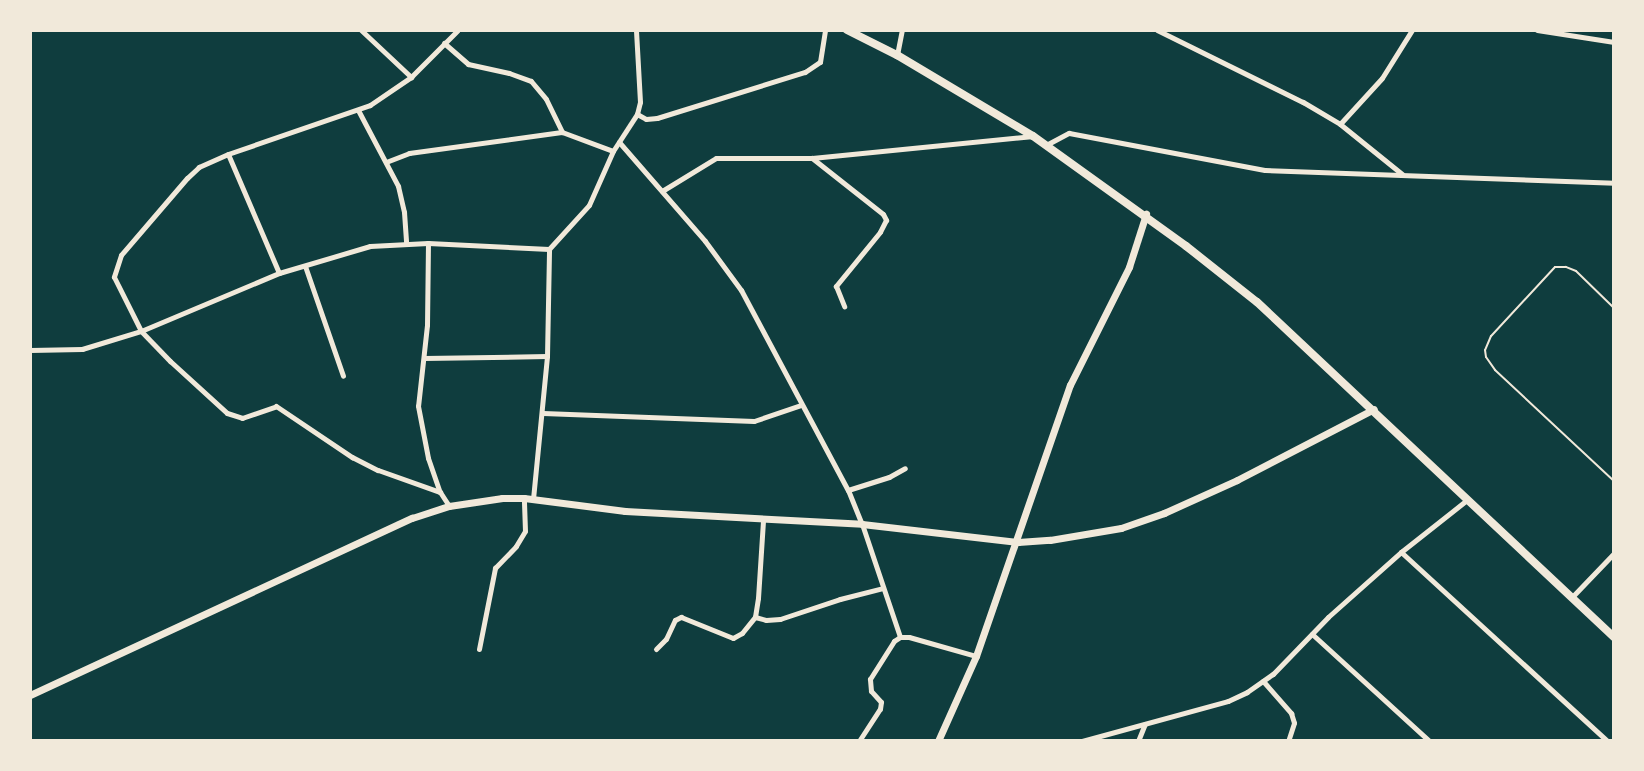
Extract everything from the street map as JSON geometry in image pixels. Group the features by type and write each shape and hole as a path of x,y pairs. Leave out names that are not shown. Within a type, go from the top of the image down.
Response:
{"highway":[{"path":"847,30 897,56 1033,136 1146,214 1257,302 1614,636"}],"street":[{"path":"361,30 411,77"},
{"path":"440,492 378,470 352,457 276,406 242,418 227,413 141,331 114,277 121,255 187,178 200,167 228,154 358,110 388,94 411,77 458,30"},
{"path":"533,499 547,356 549,249 589,205 613,152 637,114 640,102 636,30"},
{"path":"637,114 646,119 657,118 804,72 820,62 825,30"},
{"path":"897,56 902,30"},
{"path":"1157,30 1304,102 1340,124 1403,175"},
{"path":"1340,124 1382,78 1412,30"},
{"path":"1537,30 1614,42"},
{"path":"444,44 468,64 509,73 531,81 546,99 562,132"},
{"path":"358,110 398,186 404,212 406,243"},
{"path":"386,162 409,153 562,132 613,152"},
{"path":"1046,145 1069,133 1265,170 1614,183"},
{"path":"662,191 716,158 812,158 1033,136"},
{"path":"620,142 735,280 848,490 900,637"},
{"path":"228,154 279,273"},
{"path":"812,158 883,214 886,220 880,232 836,286 843,306"},
{"path":"938,741 976,656 1018,542 1070,385 1129,267 1146,214"},
{"path":"30,350 82,349 141,331 279,273 370,246 428,243 549,249"},
{"path":"428,243 424,357 418,406 419,425 440,492 449,506"},
{"path":"305,266 343,376"},
{"path":"424,357 547,356"},
{"path":"543,414 754,421 801,405"},
{"path":"30,695 412,518 449,506 502,498 524,498 625,511 862,525 1018,542 1075,537 1144,522 1237,480 1374,410"},
{"path":"848,490 889,477 905,468"},
{"path":"478,649 495,568 516,546 525,531 524,498"},
{"path":"1082,741 1228,701 1263,681 1401,552 1468,499"},
{"path":"656,649 666,639 675,620 681,617 733,638 742,633 755,617 762,555 763,520"},
{"path":"1401,552 1607,741"},
{"path":"1572,597 1614,553"},
{"path":"755,617 780,620 840,599 883,588"},
{"path":"1312,634 1427,740"},
{"path":"859,741 880,709 881,702 871,691 870,679 894,641 900,637 976,656"},
{"path":"1263,681 1291,713 1294,723 1288,741"},
{"path":"1138,741 1145,724"}],"lane":[{"path":"1614,308 1576,272 1566,267 1556,267 1491,336 1485,350 1486,357 1495,370 1614,481"}]}
